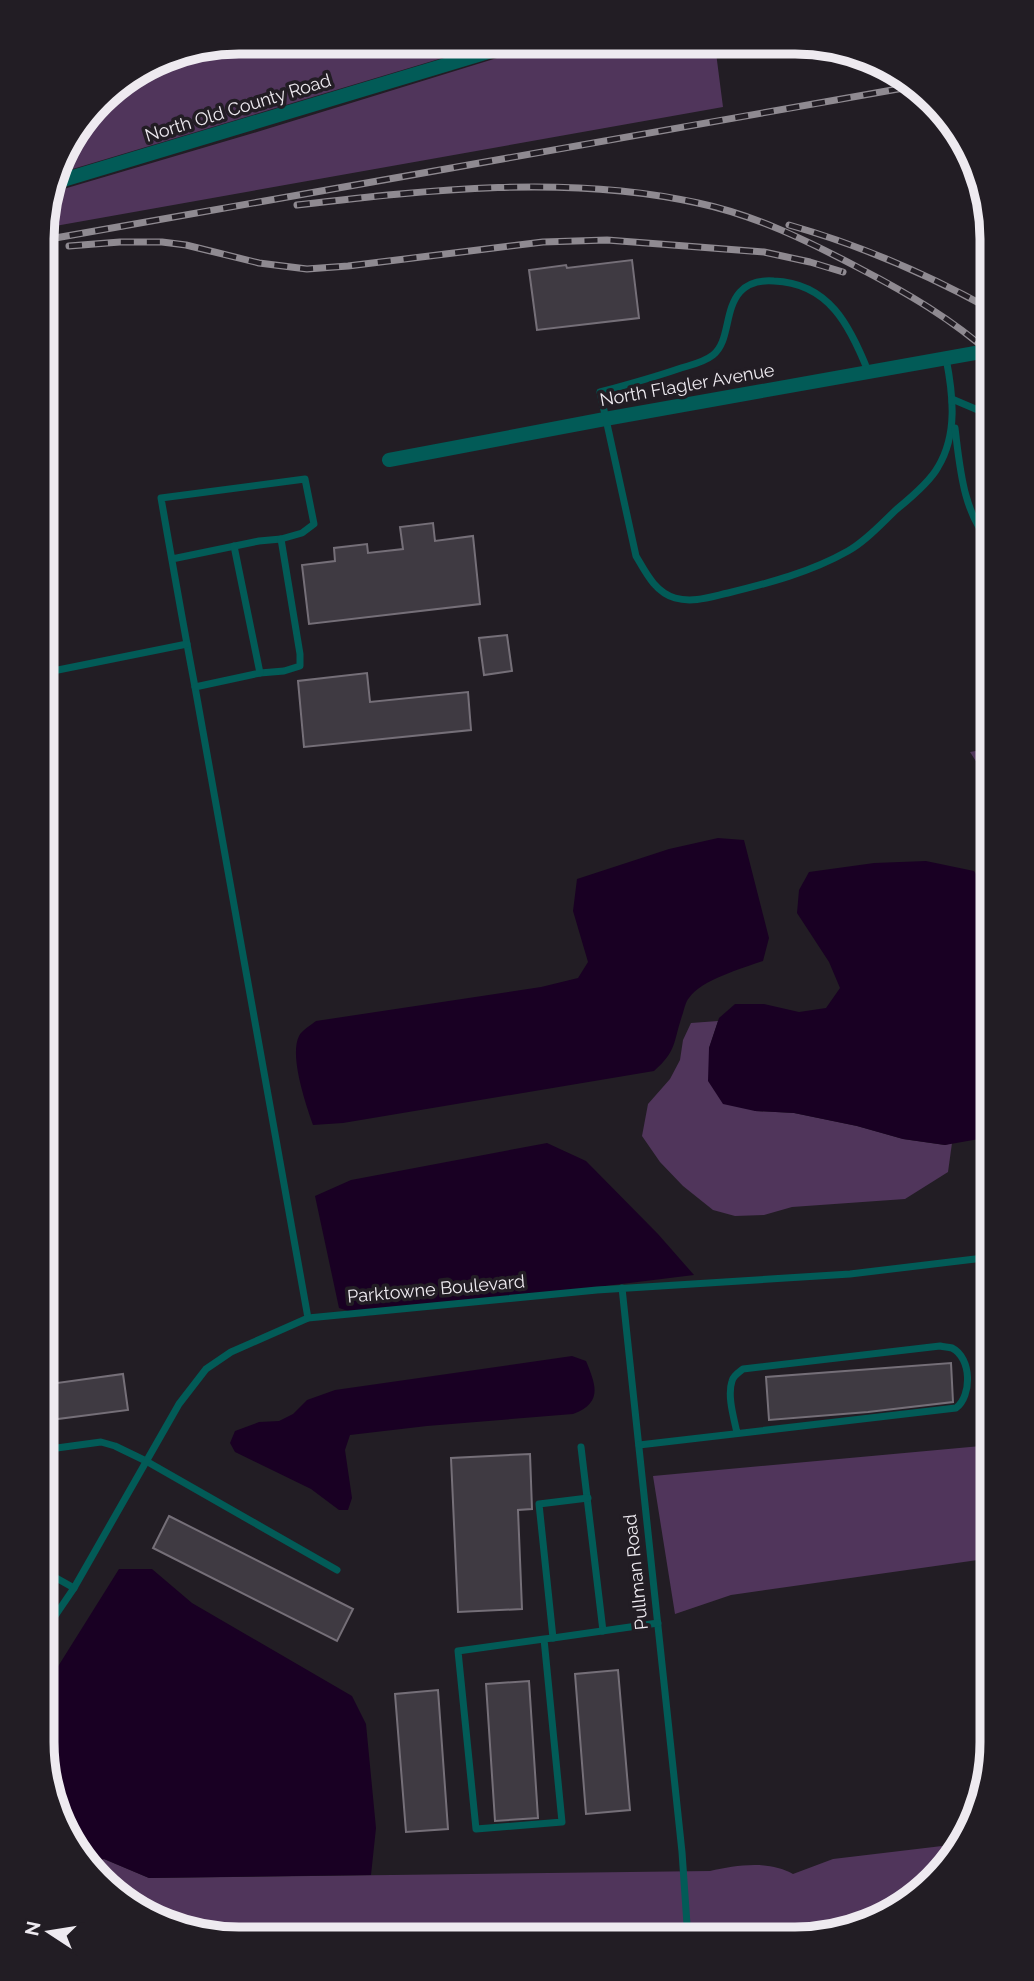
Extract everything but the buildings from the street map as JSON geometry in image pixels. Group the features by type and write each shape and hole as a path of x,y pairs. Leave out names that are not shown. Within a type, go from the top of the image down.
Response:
{"street":[{"name":"North Old County Road","path":"64,180 482,54"},
{"name":"North Flagler Avenue","path":"389,460 980,352"}],"lane":[{"path":"869,372 854,337 830,303 809,288 780,281 760,281 747,286 732,303 721,346 716,354 696,364 600,392 636,556 648,578 660,590 674,598 692,601 769,583 807,570 850,550 906,502 938,468 951,433 952,399"},
{"path":"946,358 962,483 980,529"},
{"path":"952,399 980,410"},
{"path":"172,559 302,533 314,524 305,479 161,498 308,1318"},
{"path":"195,687 300,666 281,539"},
{"path":"234,547 260,673"},
{"path":"54,671 187,644"},
{"name":"Parktowne Boulevard","path":"54,1617 74,1588 179,1405 206,1368 232,1352 308,1318 622,1288 850,1275 979,1258"},
{"name":"Pullman Road","path":"622,1288 682,1852 687,1927"},
{"path":"639,1445 956,1408 963,1403 968,1389 963,1358 953,1348 940,1346 743,1368 731,1382 737,1433"},
{"path":"54,1448 100,1442 115,1446 337,1570"},
{"path":"581,1447 603,1630"},
{"path":"553,1638 539,1504 588,1498"},
{"path":"54,1577 74,1588"},
{"path":"544,1639 562,1822 476,1829 458,1651 658,1623"}],"shaded area":[{"path":"239,54 456,54 67,171 85,137 117,100 147,79 180,64"},
{"path":"510,54 716,54 723,107 55,226 61,190"},
{"path":"980,750 980,771 979,766 970,752"},
{"path":"718,838 744,840 769,938 763,961 723,975 703,986 688,999 674,1045 654,1071 343,1123 313,1125 297,1068 296,1045 304,1030 316,1021 541,987 578,978 588,962 573,911 577,879 669,849"},
{"path":"926,861 974,871 980,880 979,1139 945,1145 903,1139 794,1113 755,1111 723,1104 708,1081 709,1048 719,1018 735,1004 764,1004 799,1012 826,1008 840,988 829,962 797,913 799,890 809,872 874,863"},
{"path":"718,1021 709,1048 755,1111 794,1113 903,1139 945,1145 952,1143 948,1172 905,1199 792,1207 764,1215 735,1216 713,1210 683,1186 660,1162 642,1136 648,1104 670,1079 680,1060 683,1040 691,1023"},
{"path":"547,1143 586,1161 694,1275 363,1316 339,1308 315,1196 351,1180"},
{"path":"572,1356 586,1361 594,1385 593,1399 583,1410 573,1414 350,1435 345,1450 352,1498 348,1510 339,1510 311,1489 235,1452 230,1443 235,1431 259,1422 279,1421 293,1414 307,1400 335,1390"},
{"path":"979,1446 979,1560 731,1595 675,1614 653,1476"},
{"path":"119,1569 152,1569 192,1603 352,1696 366,1724 376,1828 371,1875 149,1878 104,1859 98,1860 73,1824 58,1778 54,1742 54,1673"},
{"path":"942,1846 944,1849 926,1873 887,1902 843,1920 795,1927 215,1925 169,1913 147,1902 108,1873 98,1860 104,1859 149,1878 710,1871 752,1865 773,1867 793,1874 833,1859"}],"railway":[{"path":"54,238 902,88"},
{"path":"297,205 447,190 549,187 649,194 698,203 761,222 840,258 929,307 980,345"},
{"path":"789,225 893,262 980,304"},
{"path":"69,246 162,242 186,245 259,263 307,269 543,242 607,240 764,252 843,272"}]}
